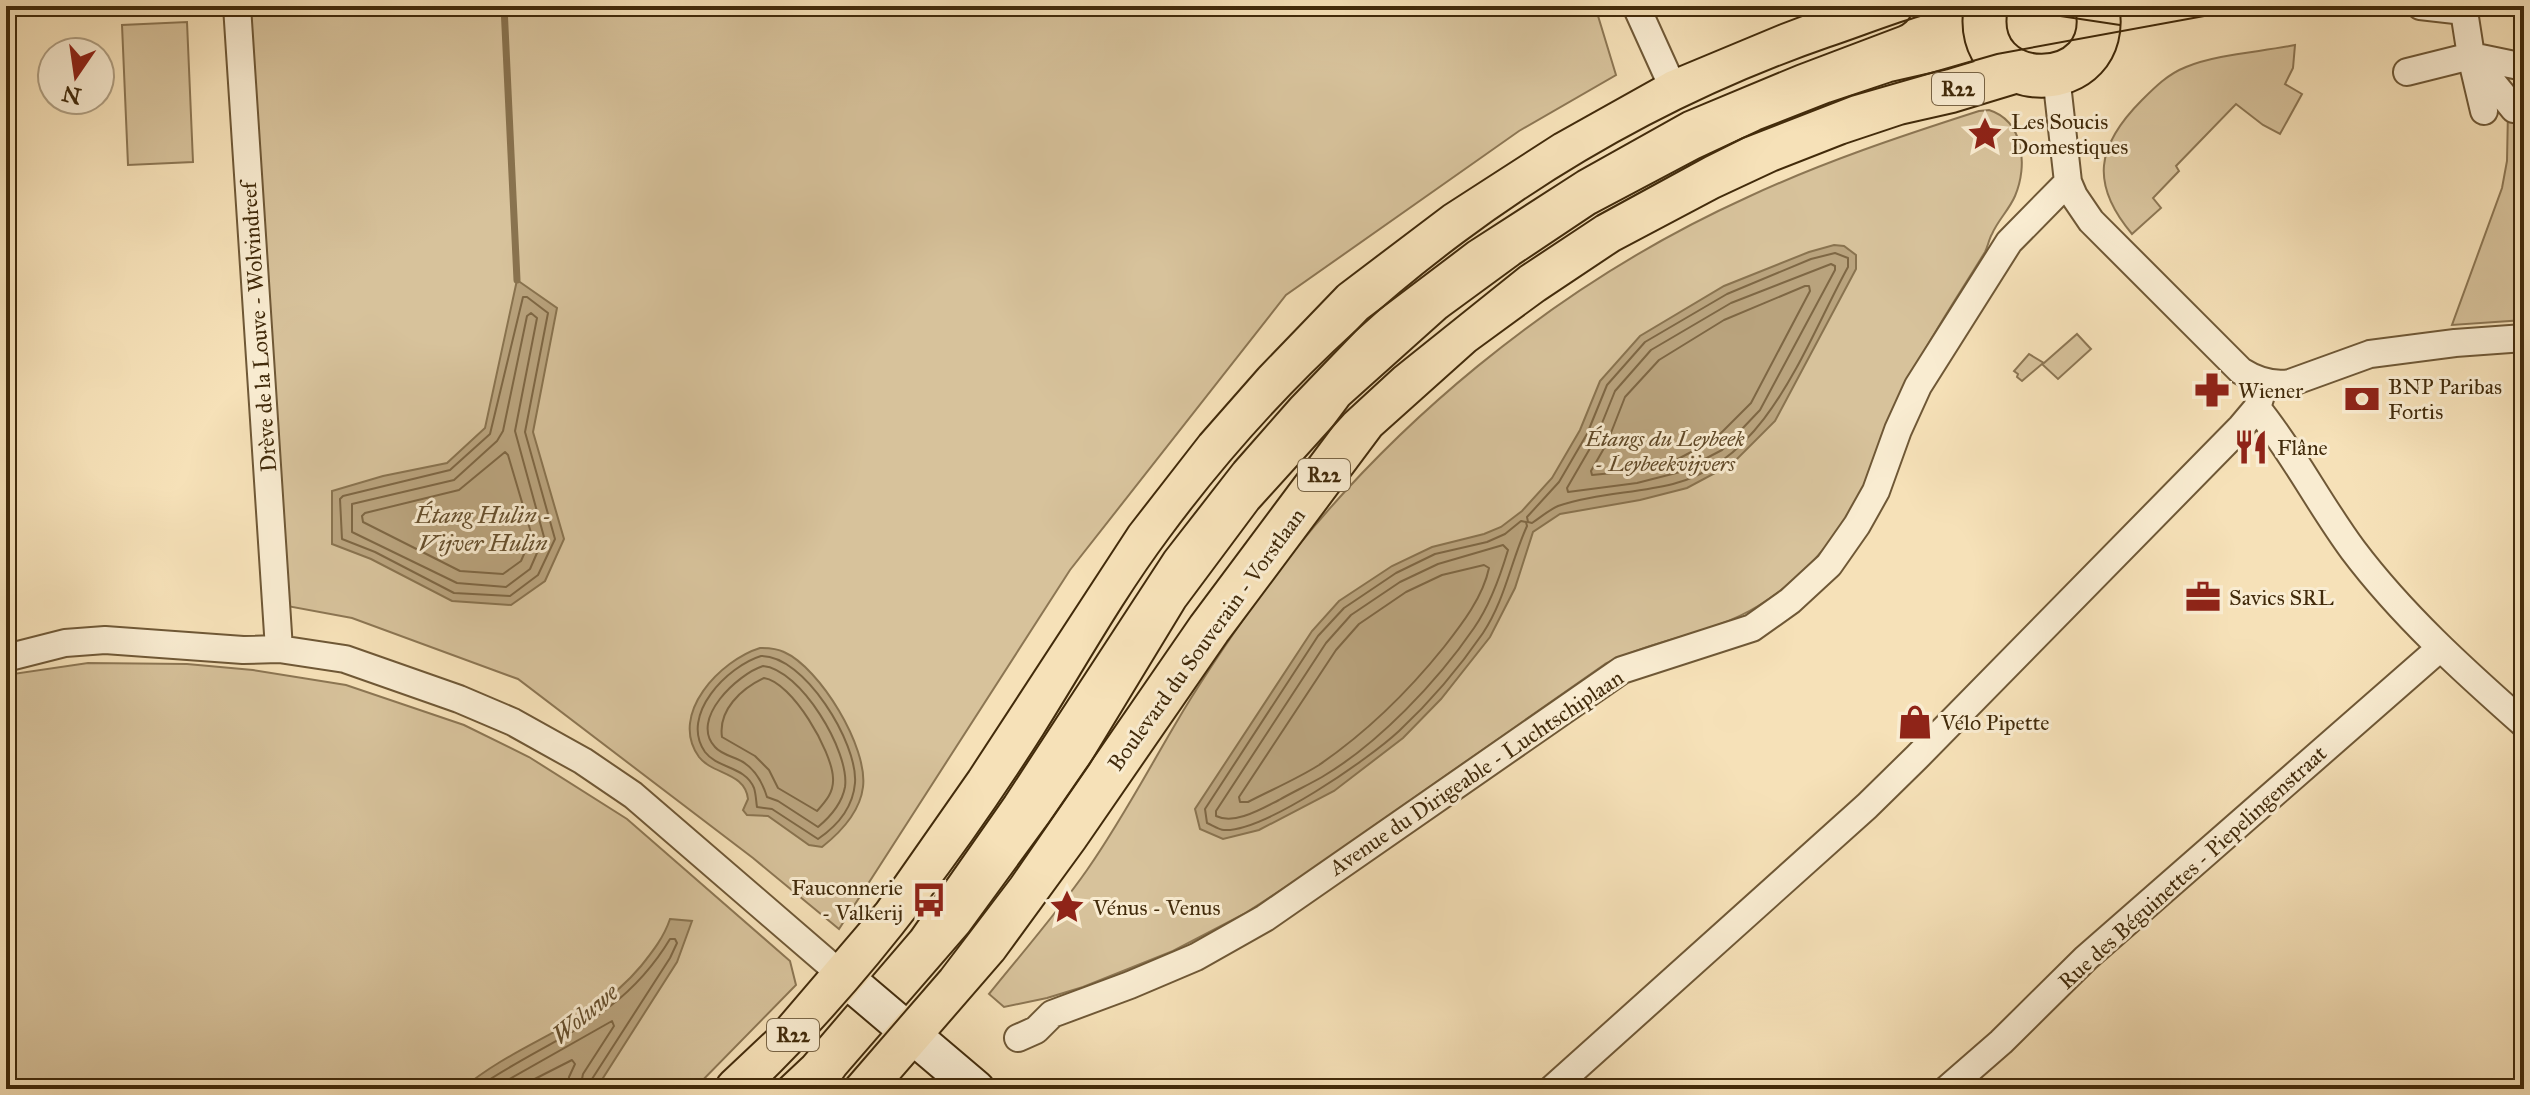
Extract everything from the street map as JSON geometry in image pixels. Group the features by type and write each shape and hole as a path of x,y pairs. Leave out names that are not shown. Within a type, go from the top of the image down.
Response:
{"main road":[{"name":"R22","path":"737,1089 787,1042 894,917 987,784 1147,539 1217,449 1353,302 1456,224 1566,153 1675,92 1891,6"},
{"path":"1986,6 1989,43 2001,60 2037,75"},
{"name":"R22","path":"2037,75 2077,65 2091,49 2098,30 2097,6"},
{"name":"Boulevard du Souverain - Vorstlaan","path":"862,1089 986,946 1209,629 1365,420 1461,334 1607,232 1769,150 1898,103 2037,75"}],"street":[{"name":"Drève de la Louve - Wolvindreef","path":"237,6 279,649"},
{"path":"1636,6 1675,92"},
{"path":"2420,6 2466,8 2471,56 2484,111"},
{"path":"2471,56 2514,109"},
{"path":"2407,72 2471,56 2524,67"},
{"path":"2037,75 2050,183 2062,188 2062,203 2091,221 2241,371 2265,382 2290,383 2370,354 2524,338"},
{"name":"Avenue du Dirigeable - Luchtschiplaan","path":"1018,1038 1036,1030 1052,1014 1196,957 1265,918 1622,670 1752,628 1790,601 1829,565 1857,525 1876,491 1918,386 2009,242 2062,188"},
{"path":"1558,1087 1867,806 2241,427 2257,408 2265,382"},
{"path":"2257,408 2353,550 2439,649 2524,724"},
{"path":"6,658 65,643 105,640 243,650 279,649 345,659 459,699 513,722 583,761 633,795 976,1089"},
{"name":"Rue des Béguinettes - Piepelingenstraat","path":"1947,1089 2001,1042 2086,958 2439,649"}],"green space":[{"path":"247,6 1595,6 1616,75 1519,131 1286,295 1070,570 839,929 753,858 518,679 352,618 287,606"},
{"path":"187,22 193,162 128,165 122,25"},
{"path":"2295,45 2293,68 2285,84 2302,94 2280,134 2236,104 2176,166 2179,171 2153,198 2161,208 2132,234 2109,198 2104,166 2115,133 2127,117 2162,81 2186,67 2226,56"},
{"path":"2524,108 2524,320 2452,325 2502,188 2507,161 2508,110"},
{"name":"Étangs du Leybeek - Leybeekvijvers","path":"1989,110 2010,124 2020,146 2021,171 2015,196 1910,377 1853,508 1826,546 1795,579 1740,616 1605,664 1301,877 1244,914 1173,951 1047,998 1004,1007 989,994 1064,902 1099,852 1195,691 1259,597 1307,535 1360,475 1417,419 1478,366 1542,317 1677,232 1776,184 1833,161 1950,120"},
{"path":"2077,334 2091,349 2058,379 2042,364 2022,381 2017,377 2014,371 2029,354 2044,363"},
{"path":"88,663 187,664 253,670 346,685 464,725 529,757 627,819 790,961 796,985 694,1089 6,1089 6,675"}],"water":[{"path":"1834,245 1844,246 1856,255 1856,269 1775,421 1732,464 1687,488 1560,514 1533,532 1515,588 1490,637 1441,699 1403,738 1334,791 1259,830 1223,839 1200,829 1195,809 1312,631 1339,601 1392,566 1432,547 1501,527 1522,511 1552,478 1580,430 1600,381 1640,336 1724,286"},
{"name":"Étang Hulin - Vijver Hulin","path":"517,280 557,308 533,432 564,539 545,581 511,605 452,601 371,559 332,544 332,491 383,476 447,463 485,428"},
{"path":"760,648 784,652 812,674 839,710 858,751 863,787 858,805 843,828 822,847 809,845 768,816 747,815 743,810 748,799 746,790 735,779 705,763 691,740 690,724 694,707 703,691 730,664"},
{"name":"Woluwe","path":"670,919 692,921 677,962 596,1089 462,1089 507,1058 577,1019 621,987 654,949"}],"waterway":[{"path":"504,6 517,280"}],"tram line":[{"path":"763,1089 878,964 947,875 1043,735 1119,611 1169,538 1234,456 1305,380 1381,308 1463,243 1549,183 1639,131 1733,85 1830,47 1915,18 1966,6"},
{"path":"2070,6 2137,11 2183,6"},
{"path":"838,1089 941,970 1011,878 1089,765 1185,607 1258,509 1344,414 1394,368 1520,267 1597,216 1705,157 1743,138 1851,96 1997,54 2259,6"},
{"path":"1957,9 2014,9 2120,25"}],"place":[{"name":"Les Soucis Domestiques","path":"1985,134"},
{"name":"Wiener","path":"2212,390"},
{"name":"BNP Paribas Fortis","path":"2362,399"},
{"name":"Flâne","path":"2251,447"},
{"name":"Savics SRL","path":"2203,597"},
{"name":"Vélo Pipette","path":"1915,722"},
{"name":"Fauconnerie - Valkerij","path":"929,900"},
{"name":"Vénus - Venus","path":"1067,907"}]}
